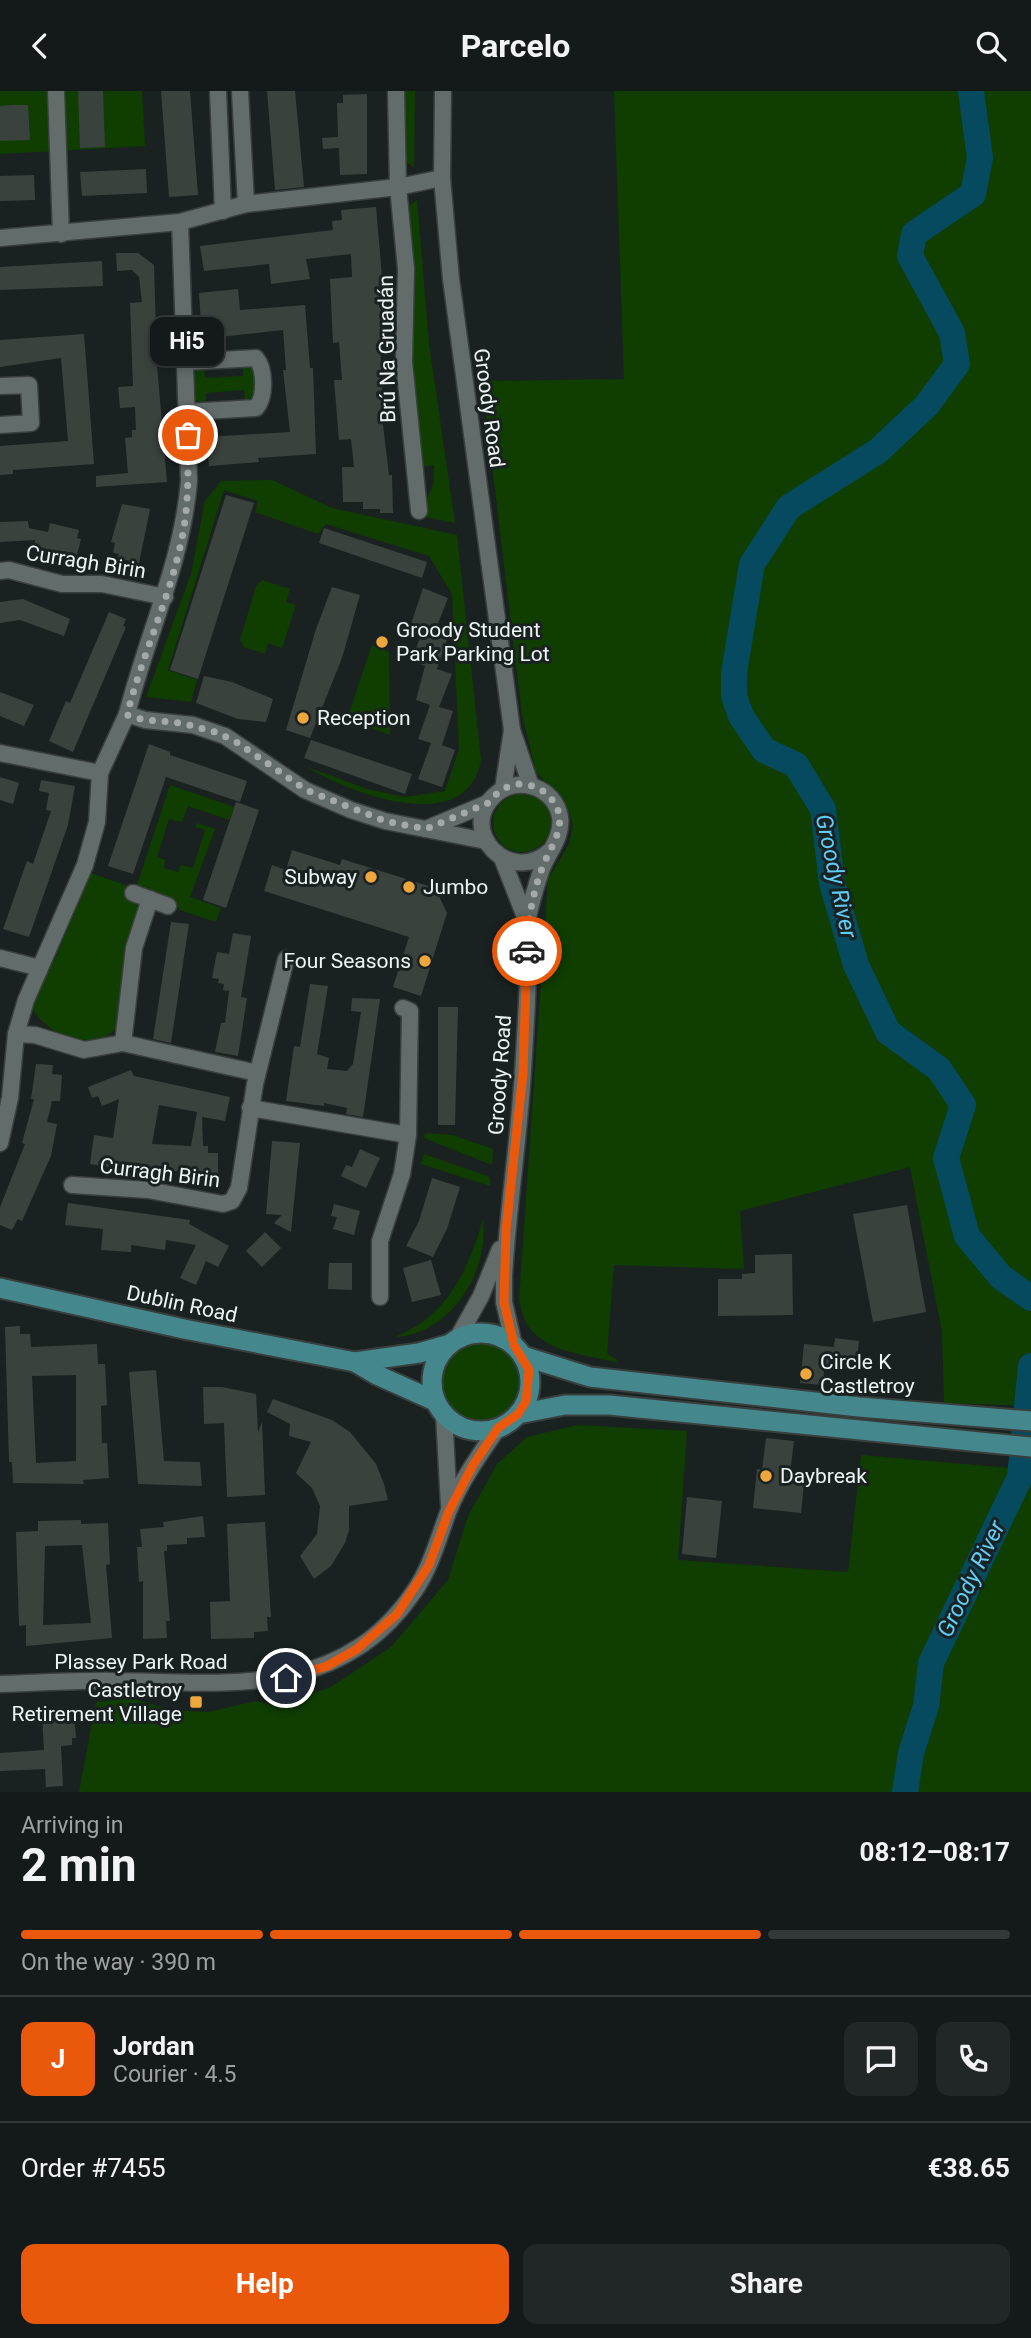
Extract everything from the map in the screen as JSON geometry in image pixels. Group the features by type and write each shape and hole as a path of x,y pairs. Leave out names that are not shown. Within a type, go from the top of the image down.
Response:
{"main road":[{"name":"Dublin Road","path":"0,1288 184,1329 355,1361"},
{"path":"355,1361 419,1353 471,1333 486,1333 555,1369 590,1377 958,1417 1031,1421"},
{"path":"440,1408 432,1371 452,1342"},
{"path":"518,1351 529,1370 530,1386 518,1414"},
{"path":"355,1361 440,1408 469,1430 498,1428 518,1414 565,1405 609,1405 1031,1447"},
{"path":"816,1402 830,1415 839,1429"},
{"path":"859,1407 876,1433"}],"street":[{"path":"56,91 61,234"},
{"path":"218,91 223,211"},
{"path":"240,91 246,204"},
{"name":"Brú Na Gruadán","path":"396,91 398,187 406,269 405,376 419,511"},
{"name":"Groody Road","path":"443,91 442,178 451,279 512,730"},
{"path":"0,238 180,222 246,204 398,187 442,178"},
{"path":"180,222 187,412 256,408 262,398 260,365 256,358 186,362"},
{"path":"0,387 29,385 31,423 0,425"},
{"name":"Curragh Birin","path":"0,1143 10,1098 16,1034 40,968 85,865 97,822 100,773 127,715 138,670 165,597 182,540 189,481 187,412"},
{"name":"Curragh Birin","path":"0,571 9,570 62,584 102,583 165,597"},
{"path":"127,715 204,728 235,741 306,790 327,801 374,818 486,841"},
{"path":"512,730 531,786"},
{"path":"503,789 512,730"},
{"path":"0,753 100,773"},
{"path":"426,829 488,803 503,789 519,784 547,793 560,815 558,839 542,869 527,922"},
{"path":"488,803 482,824 486,841 502,858 527,922"},
{"path":"502,858 521,863 537,859 551,849"},
{"path":"132,893 168,906"},
{"path":"124,1043 134,948 150,899"},
{"name":"Groody Road","path":"506,1230 523,1073 527,922"},
{"path":"0,958 40,968"},
{"name":"Curragh Birin","path":"72,1185 148,1190 223,1204 232,1201 239,1188 257,1073 286,959"},
{"path":"380,1297 380,1241 402,1174 408,1135 410,1011 403,1008"},
{"path":"16,1034 36,1035 84,1050 124,1043 257,1073"},
{"path":"250,1108 408,1135"},
{"path":"452,1342 481,1296 506,1230"},
{"path":"506,1230 504,1302 518,1351"},
{"path":"440,1408 449,1511"},
{"name":"Plassey Park Road","path":"0,1683 112,1680 252,1682 286,1678 327,1666 357,1649 397,1614 429,1565 449,1511 473,1465 498,1428"}],"green space":[{"path":"0,91 142,91 145,146 0,154"},
{"path":"400,91 415,91 414,168 403,159"},
{"path":"614,91 1031,91 1031,1406 944,1403 942,1332 910,1167 740,1211 744,1269 614,1265 607,1353 620,1363 570,1352 546,1342 528,1326 522,1313 519,1300 548,879 569,844 573,825 568,808 536,772 522,715 482,381 624,379"},
{"path":"417,200 429,344 455,523 420,516 434,482 434,465 421,467 410,383 407,208"},
{"path":"243,364 250,364 254,368 254,398 245,400 244,390 206,393 206,403 195,400 193,376 198,369 204,368 205,378 243,376"},
{"path":"272,480 332,508 457,535 481,760 472,784 454,798 432,804 405,803 350,788 307,767 367,789 405,797 445,791 459,749 452,594 429,556 326,524 318,534 255,512 258,501 224,490 168,670 197,680 191,702 146,697 191,574 205,501 221,481"},
{"path":"262,580 290,589 286,602 296,605 282,648 268,643 265,654 244,647 240,640 256,586"},
{"path":"372,645 389,652 390,735 347,719"},
{"path":"170,785 234,807 229,820 188,806 182,822 169,819 157,857 165,860 164,868 178,872 181,865 193,868 205,830 195,827 197,823 215,829 190,897 221,908 216,922 180,910 173,900 137,885"},
{"path":"522,794 543,802 551,823 543,844 522,852 501,844 493,823 501,802"},
{"path":"91,873 131,887 126,899 136,904 139,911 124,969 117,1028 95,1040 83,1040 71,1038 49,1027 32,1008 36,986 55,959"},
{"path":"425,1133 453,1135 493,1149 492,1165 424,1138"},
{"path":"424,1154 490,1177 490,1186 421,1164"},
{"path":"483,1219 480,1260 462,1297 432,1326 414,1334 394,1337 428,1317 453,1290 470,1257"},
{"path":"480,1342 496,1345 509,1354 518,1367 521,1383 518,1399 509,1412 496,1421 480,1424 464,1421 451,1412 442,1399 439,1383 442,1367 451,1354 464,1345"},
{"path":"578,1425 687,1431 678,1560 848,1572 861,1455 1031,1470 1031,1792 79,1792 96,1702 132,1698 170,1710 208,1712 256,1701 277,1706 331,1687 391,1647 448,1580 468,1516 497,1464 527,1437"}],"building":[{"path":"78,91 103,91 105,147 80,148"},
{"path":"161,91 190,91 198,195 169,197"},
{"path":"267,91 295,91 304,187 275,190"},
{"path":"367,94 367,174 340,175 339,148 323,149 322,138 338,137 337,103 343,103 343,95"},
{"path":"28,105 30,140 0,141 0,106"},
{"path":"146,169 147,193 82,196 80,172"},
{"path":"34,175 35,200 0,201 0,176"},
{"path":"376,207 383,288 383,337 380,337 383,425 389,475 392,475 393,513 380,513 380,509 363,509 363,502 343,502 342,467 354,467 351,439 339,440 334,380 342,380 339,342 333,343 330,279 352,277 351,254 306,259 310,279 271,284 269,264 204,271 200,246 333,230 332,221 342,220 341,210"},
{"path":"116,253 138,253 154,265 157,365 167,482 96,487 96,476 128,473 125,438 132,437 132,430 136,430 135,407 120,408 118,387 133,386 130,303 142,302 139,277 132,270 117,271"},
{"path":"102,261 103,286 0,290 0,267"},
{"path":"238,289 240,310 305,305 310,368 313,368 316,454 258,458 259,462 209,466 206,437 290,432 283,370 286,370 283,330 202,339 199,293"},
{"path":"84,334 94,464 13,470 13,474 0,475 0,446 68,441 61,358 0,367 0,340"},
{"path":"226,495 254,503 198,679 170,670"},
{"path":"122,504 150,509 139,563 117,558 119,554 113,553 115,543 111,542"},
{"path":"28,521 29,528 48,532 50,523 79,530 77,538 81,539 77,555 71,553 69,559 34,547 35,540 0,542 0,522"},
{"path":"324,528 427,562 422,578 319,543"},
{"path":"332,587 360,595 342,658 310,738 286,730 316,629"},
{"path":"423,588 448,598 435,631 448,636 437,669 452,674 439,707 453,711 442,745 455,750 442,787 418,779 431,743 418,739 430,705 416,700 425,666 415,662 413,657 423,629 411,624"},
{"path":"23,599 70,619 64,636 20,620 0,623 0,602"},
{"path":"109,612 126,619 123,626 126,627 73,752 49,741 66,701 70,703"},
{"path":"204,676 232,682 273,699 266,722 238,719 196,703"},
{"path":"0,692 34,705 24,726 0,716"},
{"path":"311,740 412,774 405,794 304,758"},
{"path":"149,744 170,752 170,755 247,781 240,802 166,777 133,874 108,866"},
{"path":"0,777 19,783 13,804 0,800"},
{"path":"41,780 75,786 68,825 29,937 3,929 27,861 33,864 51,811 46,810 49,793 39,791"},
{"path":"236,802 259,810 226,908 203,900"},
{"path":"292,850 340,865 342,859 435,888 447,913 421,996 393,987 409,937 264,891 272,865 286,870"},
{"path":"171,922 189,924 171,1043 153,1039"},
{"path":"233,933 251,936 241,997 247,998 238,1056 215,1052 221,1023 225,1023 229,991 223,990 224,984 218,983 219,979 212,978 217,952 229,954"},
{"path":"310,984 328,986 317,1054 329,1058 327,1069 347,1071 353,1064 361,1012 351,1011 352,998 380,999 363,1117 346,1114 347,1108 324,1103 324,1106 286,1101 294,1046 300,1047"},
{"path":"438,1007 458,1007 455,1125 438,1125"},
{"path":"36,1064 53,1065 52,1074 62,1075 60,1101 52,1101 47,1122 57,1124 51,1156 22,1221 18,1219 12,1230 0,1225 0,1207 25,1144 22,1143 34,1099 31,1099"},
{"path":"131,1070 134,1076 230,1097 225,1121 202,1117 203,1146 208,1146 208,1153 218,1153 218,1175 184,1175 184,1171 132,1171 90,1164 94,1135 113,1138 119,1099 102,1106 98,1096 92,1098 88,1087","holes":["159,1105 197,1112 191,1146 152,1144"]},
{"path":"272,1141 300,1143 291,1232 274,1223 282,1215 266,1214"},
{"path":"360,1149 380,1158 366,1188 341,1176 346,1165 352,1167"},
{"path":"432,1178 460,1187 447,1229 433,1257 406,1246 419,1221"},
{"path":"68,1203 190,1220 189,1224 229,1246 218,1267 206,1261 196,1285 180,1278 196,1245 166,1240 165,1250 131,1245 131,1252 101,1250 103,1229 65,1225"},
{"path":"334,1204 360,1211 354,1235 333,1229 337,1217 331,1216"},
{"path":"907,1205 926,1312 873,1322 853,1214"},
{"path":"265,1232 281,1248 262,1267 246,1251"},
{"path":"792,1254 793,1315 718,1316 718,1279 742,1279 742,1274 755,1273 755,1255"},
{"path":"431,1260 441,1295 412,1302 403,1268"},
{"path":"329,1263 352,1263 352,1290 328,1289"},
{"path":"20,1326 20,1334 30,1334 31,1347 97,1344 98,1364 105,1364 107,1405 101,1406 102,1443 107,1443 109,1478 83,1480 84,1484 13,1483 12,1462 9,1462 5,1327","holes":["76,1375 76,1461 36,1463 32,1376"]},
{"path":"835,1338 859,1341 856,1368 838,1366 838,1371 824,1370 823,1385 800,1383 804,1344 834,1347"},
{"path":"156,1370 164,1461 200,1462 202,1486 138,1484 129,1372"},
{"path":"203,1387 222,1387 256,1394 258,1432 262,1422 265,1495 227,1497 224,1423 204,1424"},
{"path":"273,1399 332,1420 350,1432 376,1464 388,1500 349,1506 349,1530 345,1543 331,1566 314,1579 300,1556 317,1534 320,1506 312,1488 296,1473 311,1442 289,1436 290,1424 267,1412"},
{"path":"766,1438 794,1441 790,1473 805,1474 801,1513 753,1508 757,1469 762,1470"},
{"path":"687,1497 722,1501 716,1558 682,1554"},
{"path":"203,1516 205,1537 187,1538 187,1544 167,1545 167,1551 164,1551 170,1621 166,1621 167,1638 143,1639 143,1581 139,1582 137,1547 142,1547 140,1529 164,1527 163,1522"},
{"path":"81,1520 81,1524 108,1523 110,1564 106,1565 112,1638 26,1646 26,1625 19,1626 16,1532 38,1531 38,1521","holes":["82,1545 91,1623 43,1625 45,1546"]},
{"path":"265,1522 271,1617 267,1617 268,1631 254,1632 254,1638 211,1639 210,1602 230,1601 227,1524"},
{"path":"74,1714 76,1738 72,1738 72,1745 61,1746 63,1786 46,1787 45,1769 0,1771 0,1753 44,1750 42,1716"}],"waterway":[{"name":"Groody River","path":"971,91 980,158 973,194 914,234 910,256 952,333 957,364 927,405 878,451 789,507 752,564 734,673 734,696 741,716 764,750 796,765 823,809 832,883 856,965 888,1032 939,1069 963,1105 946,1158 967,1236 1001,1277 1031,1298"},
{"name":"Groody River","path":"905,1792 911,1753 926,1706 931,1663 1020,1477 1031,1366"}],"way so far":[{"path":"188,435 189,481 182,540 138,670 127,715 145,720 193,725 225,736 327,801 374,818 426,829 488,803 494,795 513,785 527,785 547,793 560,815 561,827 558,839 542,869 527,922 527,951"}],"place":[{"name":"Hi5","path":"188,435"},
{"name":"Groody Student Park Parking Lot","path":"382,642"},
{"name":"Reception","path":"303,718"},
{"name":"Subway","path":"371,877"},
{"name":"Jumbo","path":"409,887"},
{"name":"Four Seasons","path":"425,961"},
{"name":"Circle K Castletroy","path":"806,1374"},
{"name":"Daybreak","path":"766,1476"},
{"name":"Castletroy Retirement Village","path":"196,1702"}],"route":[{"path":"286,1678 327,1666 357,1649 397,1614 414,1592 429,1565 449,1511 473,1465 498,1428 518,1414 526,1401 530,1386 529,1370 514,1345 504,1302 504,1276 506,1230 523,1073 527,951"}]}
